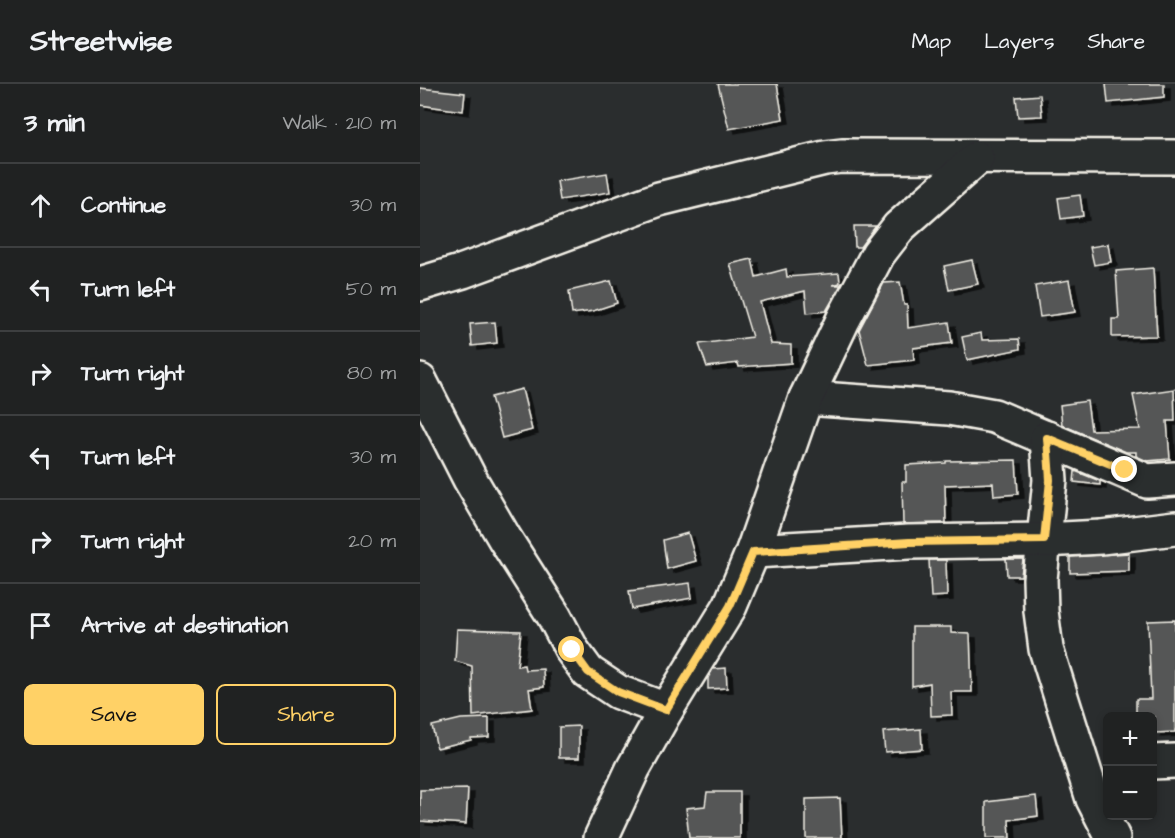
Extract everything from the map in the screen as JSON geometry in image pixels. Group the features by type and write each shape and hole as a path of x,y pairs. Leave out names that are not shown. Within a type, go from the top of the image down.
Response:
{"street":[{"path":"420,284 463,271 659,199 804,162 842,156 1175,157"},
{"path":"601,838 633,769 666,710 730,606 753,552 806,398 878,254 899,227 977,158"},
{"path":"420,381 470,479 554,616 572,650 588,672 618,692 666,710"},
{"path":"806,398 949,408 994,416 1147,480 1175,479"},
{"path":"1047,438 1050,480 1040,579 1046,649 1096,769 1093,799 1113,838"},
{"path":"753,552 909,542 1101,537 1175,528"},
{"path":"1157,762 1175,761"}],"building":[{"path":"718,84 777,84 783,119 729,129"},
{"path":"1106,84 1164,84 1164,97 1108,103"},
{"path":"420,88 465,93 463,111 420,105"},
{"path":"1040,95 1042,116 1018,117 1016,97"},
{"path":"607,173 610,192 560,200 557,181"},
{"path":"1080,195 1083,216 1061,219 1058,198"},
{"path":"854,226 876,226 860,247 855,247"},
{"path":"1108,244 1111,262 1094,265 1090,247"},
{"path":"752,259 756,277 786,269 787,277 839,273 840,283 833,285 841,285 826,311 807,313 805,291 760,302 771,344 791,345 791,363 739,367 738,363 707,367 699,344 752,337 730,264"},
{"path":"972,260 978,284 949,290 944,266"},
{"path":"1153,268 1157,336 1112,337 1112,319 1119,319 1116,271"},
{"path":"1069,280 1075,312 1040,317 1035,286"},
{"path":"611,281 617,303 593,311 572,314 569,291"},
{"path":"900,282 904,305 907,305 908,328 949,322 952,343 913,348 914,360 868,365 859,330 884,283"},
{"path":"495,322 497,343 472,346 470,324"},
{"path":"981,333 982,340 1019,339 1020,349 967,360 962,337"},
{"path":"522,389 532,430 502,438 491,397"},
{"path":"1174,389 1175,421 1167,421 1170,459 1147,461 1136,456 1136,452 1126,452 1062,425 1060,405 1087,401 1091,430 1140,429 1133,395"},
{"path":"1016,460 1018,494 994,496 993,483 945,485 946,523 903,524 902,482 906,482 906,465 946,463 946,461"},
{"path":"1075,471 1100,481 1100,485 1074,482"},
{"path":"688,533 696,561 667,569 663,540"},
{"path":"1129,553 1129,571 1070,573 1070,557"},
{"path":"1006,559 1023,559 1021,576 1007,576"},
{"path":"929,560 946,560 947,596 931,597"},
{"path":"690,583 692,598 632,609 629,591"},
{"path":"1175,620 1175,732 1157,733 1157,712 1136,712 1136,699 1151,699 1148,621"},
{"path":"912,627 951,627 951,633 970,634 972,692 951,692 952,715 931,716 930,683 912,686"},
{"path":"457,629 521,631 517,666 524,665 525,670 543,669 544,687 529,689 532,709 473,716 472,666 455,661"},
{"path":"726,668 727,688 708,689 708,678 713,669"},
{"path":"489,718 489,737 471,738 471,740 437,748 432,726 461,719"},
{"path":"579,726 579,758 559,758 559,727"},
{"path":"921,729 922,749 885,752 883,732"},
{"path":"468,789 466,824 420,821 420,790"},
{"path":"707,792 740,792 740,838 689,838 686,808 705,806"},
{"path":"1036,796 1038,816 1009,820 1010,838 986,838 986,802"},
{"path":"840,798 842,838 806,838 806,799"}],"route":[{"path":"572,650 588,672 618,692 666,710 730,606 753,552 909,542 1044,540 1050,480 1047,438 1125,470"}]}
